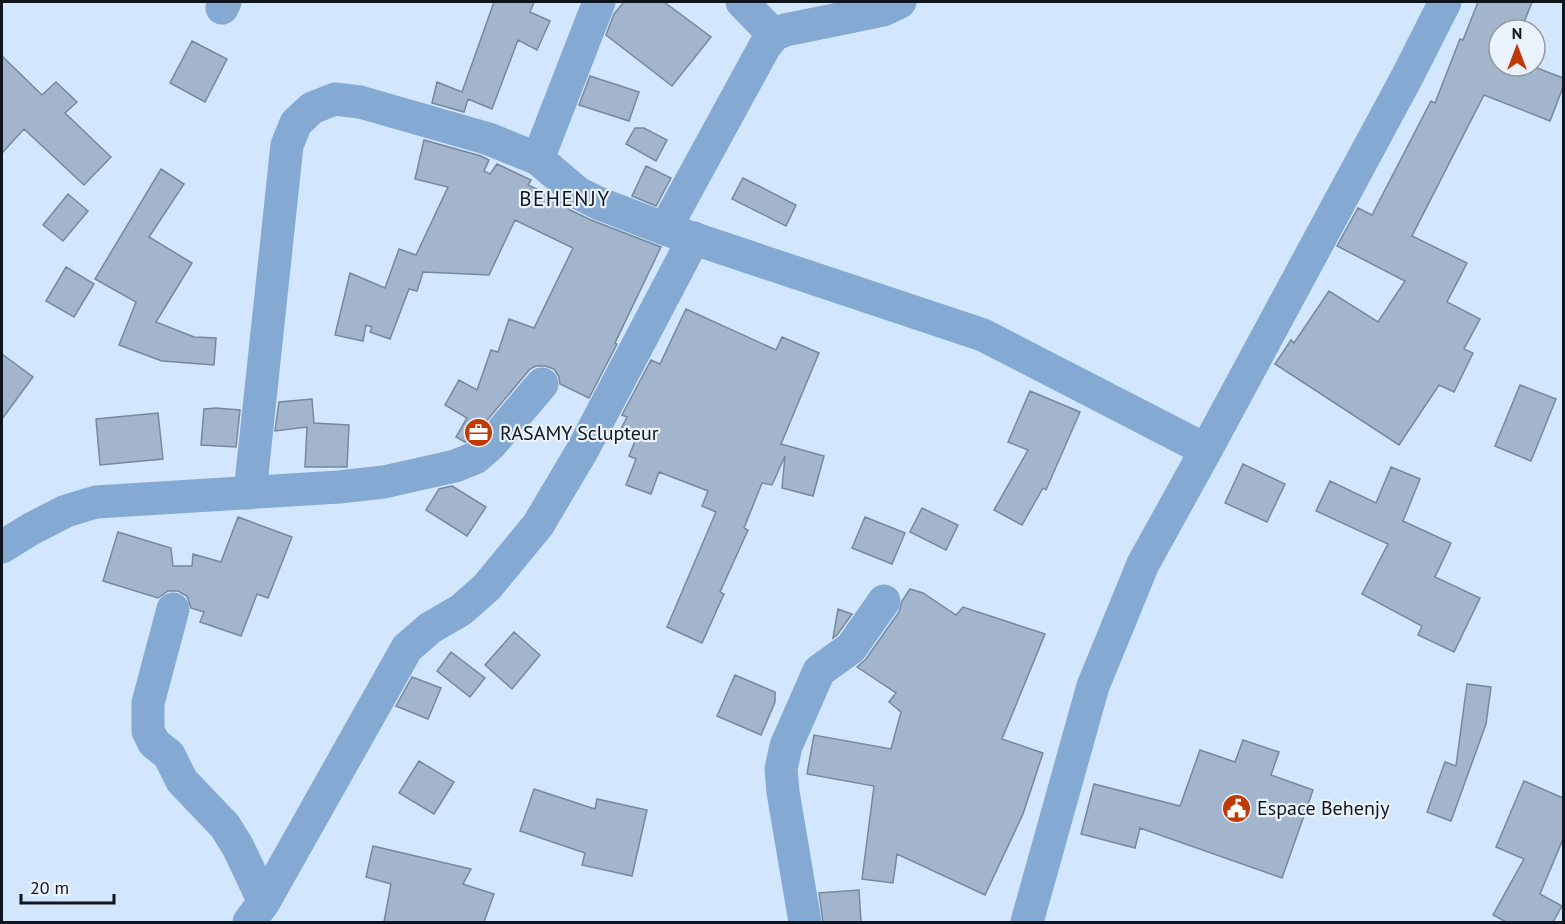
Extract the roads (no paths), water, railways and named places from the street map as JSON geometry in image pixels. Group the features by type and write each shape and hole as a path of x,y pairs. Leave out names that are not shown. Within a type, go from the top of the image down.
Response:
{"street":[{"path":"538,159 599,2"},
{"path":"742,2 774,35"},
{"path":"256,912 407,648 430,628 461,610 487,587 538,525 582,451 765,46 774,35 785,30 883,10 900,2"},
{"path":"1028,922 1093,686 1143,564 1407,77 1445,2"},
{"path":"250,493 287,145 296,123 312,108 335,99 360,102 489,139 538,159 578,192 598,203 679,234 982,335 1206,450"},
{"path":"2,548 31,529 66,511 96,502 339,488 384,482 455,466 475,458 491,444 542,384"},
{"path":"805,922 783,792 781,769 786,746 819,671 851,648 884,601"},
{"path":"173,609 148,703 148,730 154,743 169,755 182,781 225,826 238,847 256,912"}],"place":[{"name":"RASAMY Sclupteur","path":"479,433"},
{"name":"Espace Behenjy","path":"1236,808"}],"district":[{"name":"BEHENJY","path":"565,199"}]}
